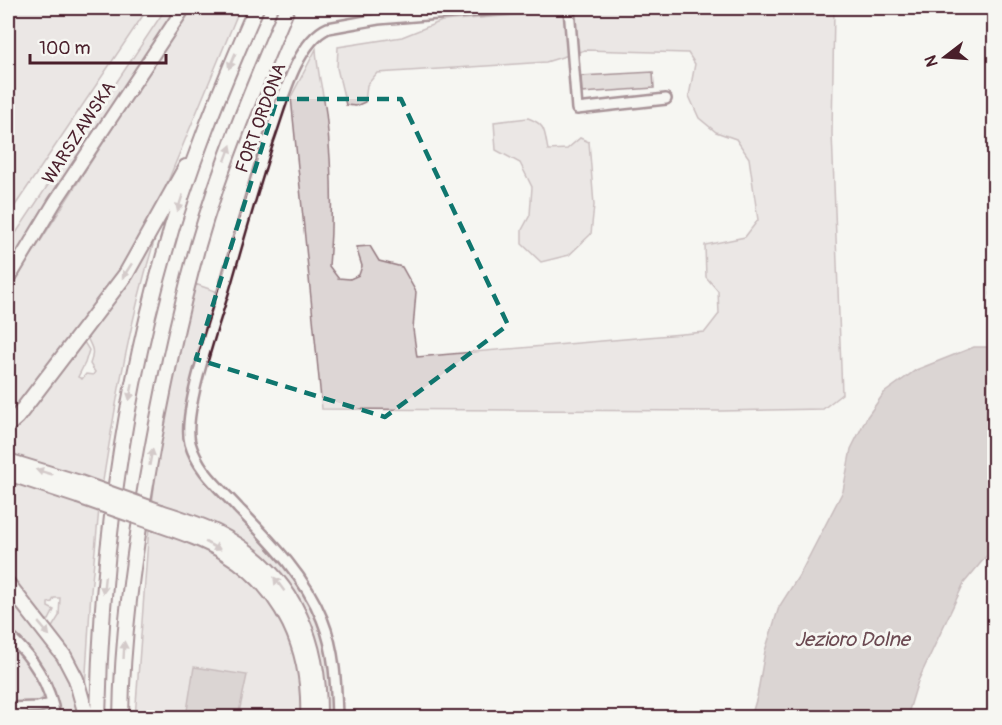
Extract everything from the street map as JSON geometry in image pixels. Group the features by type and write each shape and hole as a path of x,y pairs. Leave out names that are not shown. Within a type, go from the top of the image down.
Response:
{"highway":[{"path":"98,717 104,592 116,480 141,345 164,255 198,148 256,8"},
{"path":"122,714 130,585 156,426 172,348 199,243 227,157 250,93 287,8"},
{"path":"8,425 17,417 126,274 173,188 198,148"},
{"path":"8,461 79,490 160,518 201,526 234,543 258,560 278,582 307,632 316,663 319,689 318,717"},
{"path":"8,473 79,490"},
{"path":"160,518 225,552 257,576 284,609 301,648 308,687 308,717"},
{"path":"8,584 64,656 80,692 87,717"}],"main road":[{"name":"WARSZAWSKA","path":"8,280 61,192 184,8"}],"street":[{"path":"378,8 378,20"},
{"name":"FORT ORDONA","path":"338,717 336,678 329,641 322,619 307,589 289,563 209,478 194,454 189,430 200,370 254,186 282,100 305,49 322,31 378,20 510,8"},
{"path":"568,8 577,109 666,99"},
{"path":"8,635 39,671 55,717"},
{"path":"8,708 52,704"}],"highlighted area":[{"path":"277,99 401,99 508,325 385,417 196,359"}],"shaded area":[{"path":"8,8 148,8 8,216"},
{"path":"166,8 177,8 8,272 8,245"},
{"path":"189,8 240,8 158,205 122,270 8,418 8,292"},
{"path":"603,8 834,8 832,133 842,394 823,409 721,411 322,409 291,97 316,49 330,151 329,266 338,278 350,279 359,275 362,266 356,247 370,246 379,261 402,267 416,292 413,329 417,357 705,332 719,314 718,291 706,277 705,245 745,237 758,220 749,158 736,139 716,132 699,118 689,96 695,64 688,53 585,50 546,62 377,73 367,85 365,102 356,106 346,105 337,68 338,47 402,37 442,21"},
{"path":"528,118 542,126 548,150 567,149 580,138 589,142 594,205 591,234 569,255 541,262 522,244 522,230 530,215 532,187 520,163 496,150 494,122"},
{"path":"988,212 994,213 994,334 992,335"},
{"path":"158,229 132,325 102,487 12,456 8,435 82,341 89,350 78,377 82,379 86,374 93,375 95,372 90,364 92,349 86,336"},
{"path":"195,284 218,292 200,356 188,445 281,559 312,605 322,630 328,655 332,692 331,717 324,717 306,617 152,505 169,393"},
{"path":"8,479 99,509 85,689 51,629 59,616 60,598 54,598 48,603 48,607 54,610 49,620 42,620 8,575"},
{"path":"149,526 214,551 241,570 258,587 272,605 293,647 301,693 301,717 135,718"},
{"path":"8,593 43,636 62,665 76,698 80,717 61,717 49,680 26,649 8,630"},
{"path":"8,640 40,679 45,695 40,701 8,704"}],"water":[{"name":"Jezioro Dolne","path":"974,347 994,347 994,547 964,583 918,681 907,717 751,717 765,651 779,607 800,574 843,491 851,449 867,417 884,393 916,370"},
{"path":"194,667 247,675 238,717 186,717"}],"building":[{"path":"653,72 654,88 582,93 581,76"}]}
